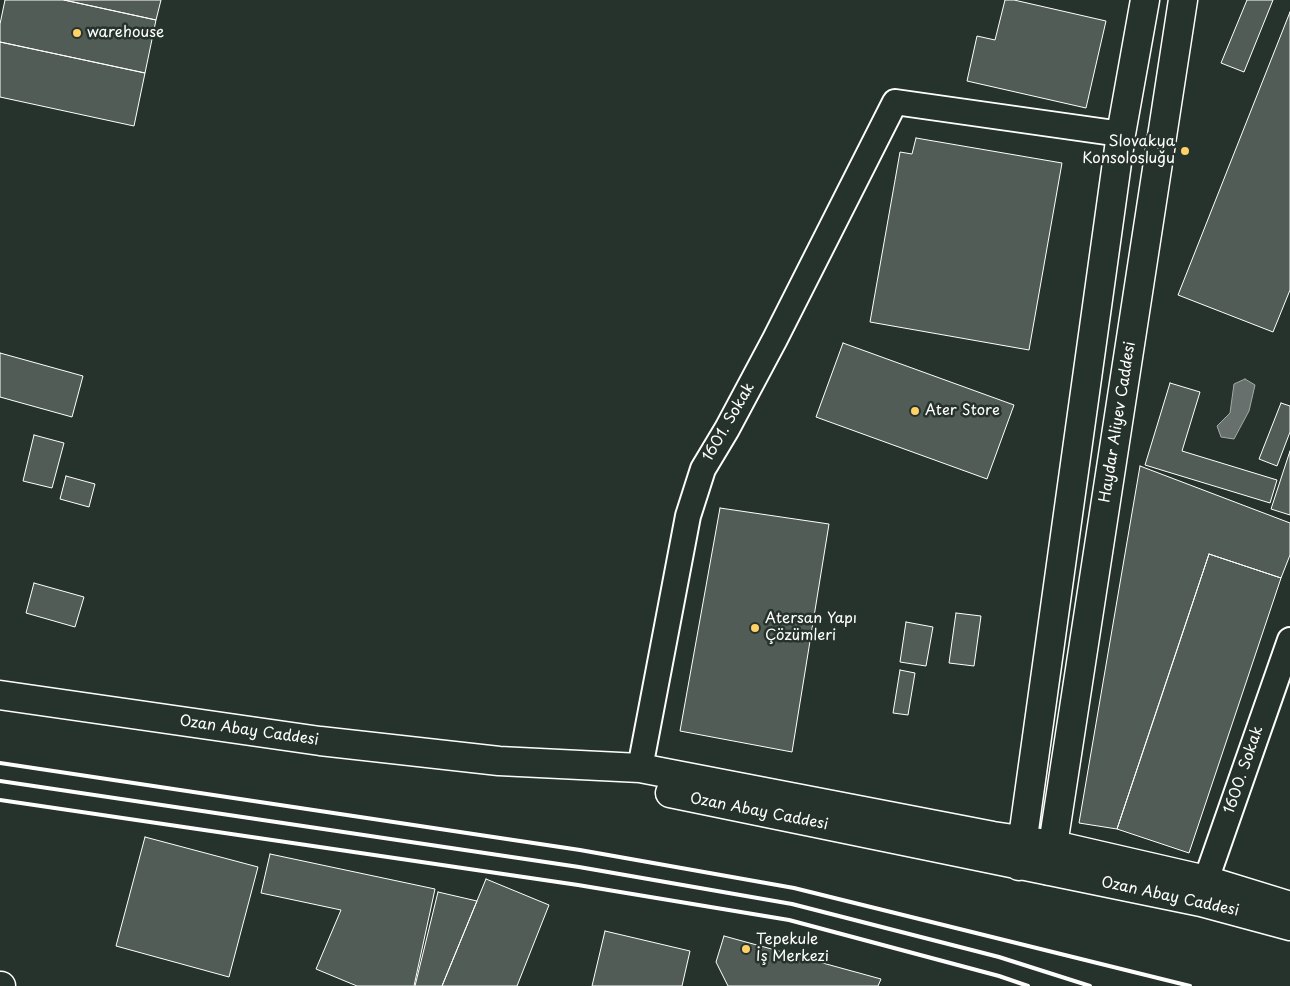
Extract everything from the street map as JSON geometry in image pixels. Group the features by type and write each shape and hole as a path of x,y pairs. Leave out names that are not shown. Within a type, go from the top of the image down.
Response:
{"main road":[{"path":"1019,866 1121,134 1145,0"},
{"name":"Haydar Aliyev Caddesi","path":"1051,858 1183,0"},
{"name":"Ozan Abay Caddesi","path":"0,695 320,741 499,761 640,768 993,836 1022,839 1051,858 1204,891 1290,906"},
{"name":"Ozan Abay Caddesi","path":"499,761 648,789 1019,866 1051,858"},
{"name":"Ozan Abay Caddesi","path":"1204,891 1290,926"}],"street":[{"name":"1601. Sokak","path":"640,768 688,516 702,469 727,429 775,340 895,102 1121,134"},
{"name":"1600. Sokak","path":"1204,891 1290,640"}],"shaded area":[{"path":"1245,379 1255,385 1249,411 1234,439 1221,437 1217,426 1230,413 1234,384"}],"building":[{"name":"warehouse","path":"5,0 64,0 156,20 145,73 0,42 0,24"},
{"name":"warehouse","path":"64,0 161,0 156,20"},
{"path":"1005,0 1014,0 1106,21 1086,108 967,81 977,36 995,40"},
{"path":"1247,0 1273,0 1244,72 1221,63"},
{"path":"1290,12 1290,290 1273,332 1178,295"},
{"name":"warehouse","path":"0,42 145,73 134,126 0,97"},
{"path":"916,138 1062,163 1029,350 870,322 900,152 912,154"},
{"name":"Ater Store","path":"843,343 1014,405 987,479 816,417"},
{"path":"0,353 83,376 72,417 0,397"},
{"path":"1170,383 1200,392 1182,451 1277,480 1270,503 1145,465"},
{"path":"1281,403 1290,406 1290,432 1277,466 1259,459"},
{"path":"34,435 64,443 52,488 23,481"},
{"path":"1290,451 1290,515 1271,509"},
{"path":"1140,466 1290,523 1290,555 1281,578 1209,554 1117,829 1079,823"},
{"path":"66,476 95,484 89,507 60,499"},
{"name":"Atersan Yapı Çözümleri","path":"720,508 829,524 792,752 680,731"},
{"path":"1209,554 1281,578 1189,853 1117,829"},
{"path":"34,583 84,597 75,627 26,613"},
{"path":"956,613 981,616 974,666 949,663"},
{"path":"906,622 933,627 926,666 900,662"},
{"path":"900,670 915,673 908,715 893,713"},
{"path":"145,837 258,867 229,977 116,946"},
{"path":"270,854 435,889 414,986 357,986 316,969 341,910 261,893"},
{"path":"486,879 549,905 517,986 442,986"},
{"path":"438,892 477,901 442,986 415,986"},
{"path":"605,931 690,951 682,986 592,986"},
{"name":"Tepekule İş Merkezi","path":"724,936 881,979 878,986 728,986 716,962"}],"railway":[{"path":"0,763 580,850 794,888 1190,986"},
{"path":"0,781 579,867 792,904 999,957 1090,986"},
{"path":"0,800 578,885 789,920 999,976 1028,986"}],"place":[{"name":"warehouse","path":"77,33"},
{"name":"Slovakya Konsolosluğu","path":"1185,151"},
{"name":"Ater Store","path":"915,411"},
{"name":"Atersan Yapı Çözümleri","path":"755,628"},
{"name":"Tepekule İş Merkezi","path":"746,949"}]}
